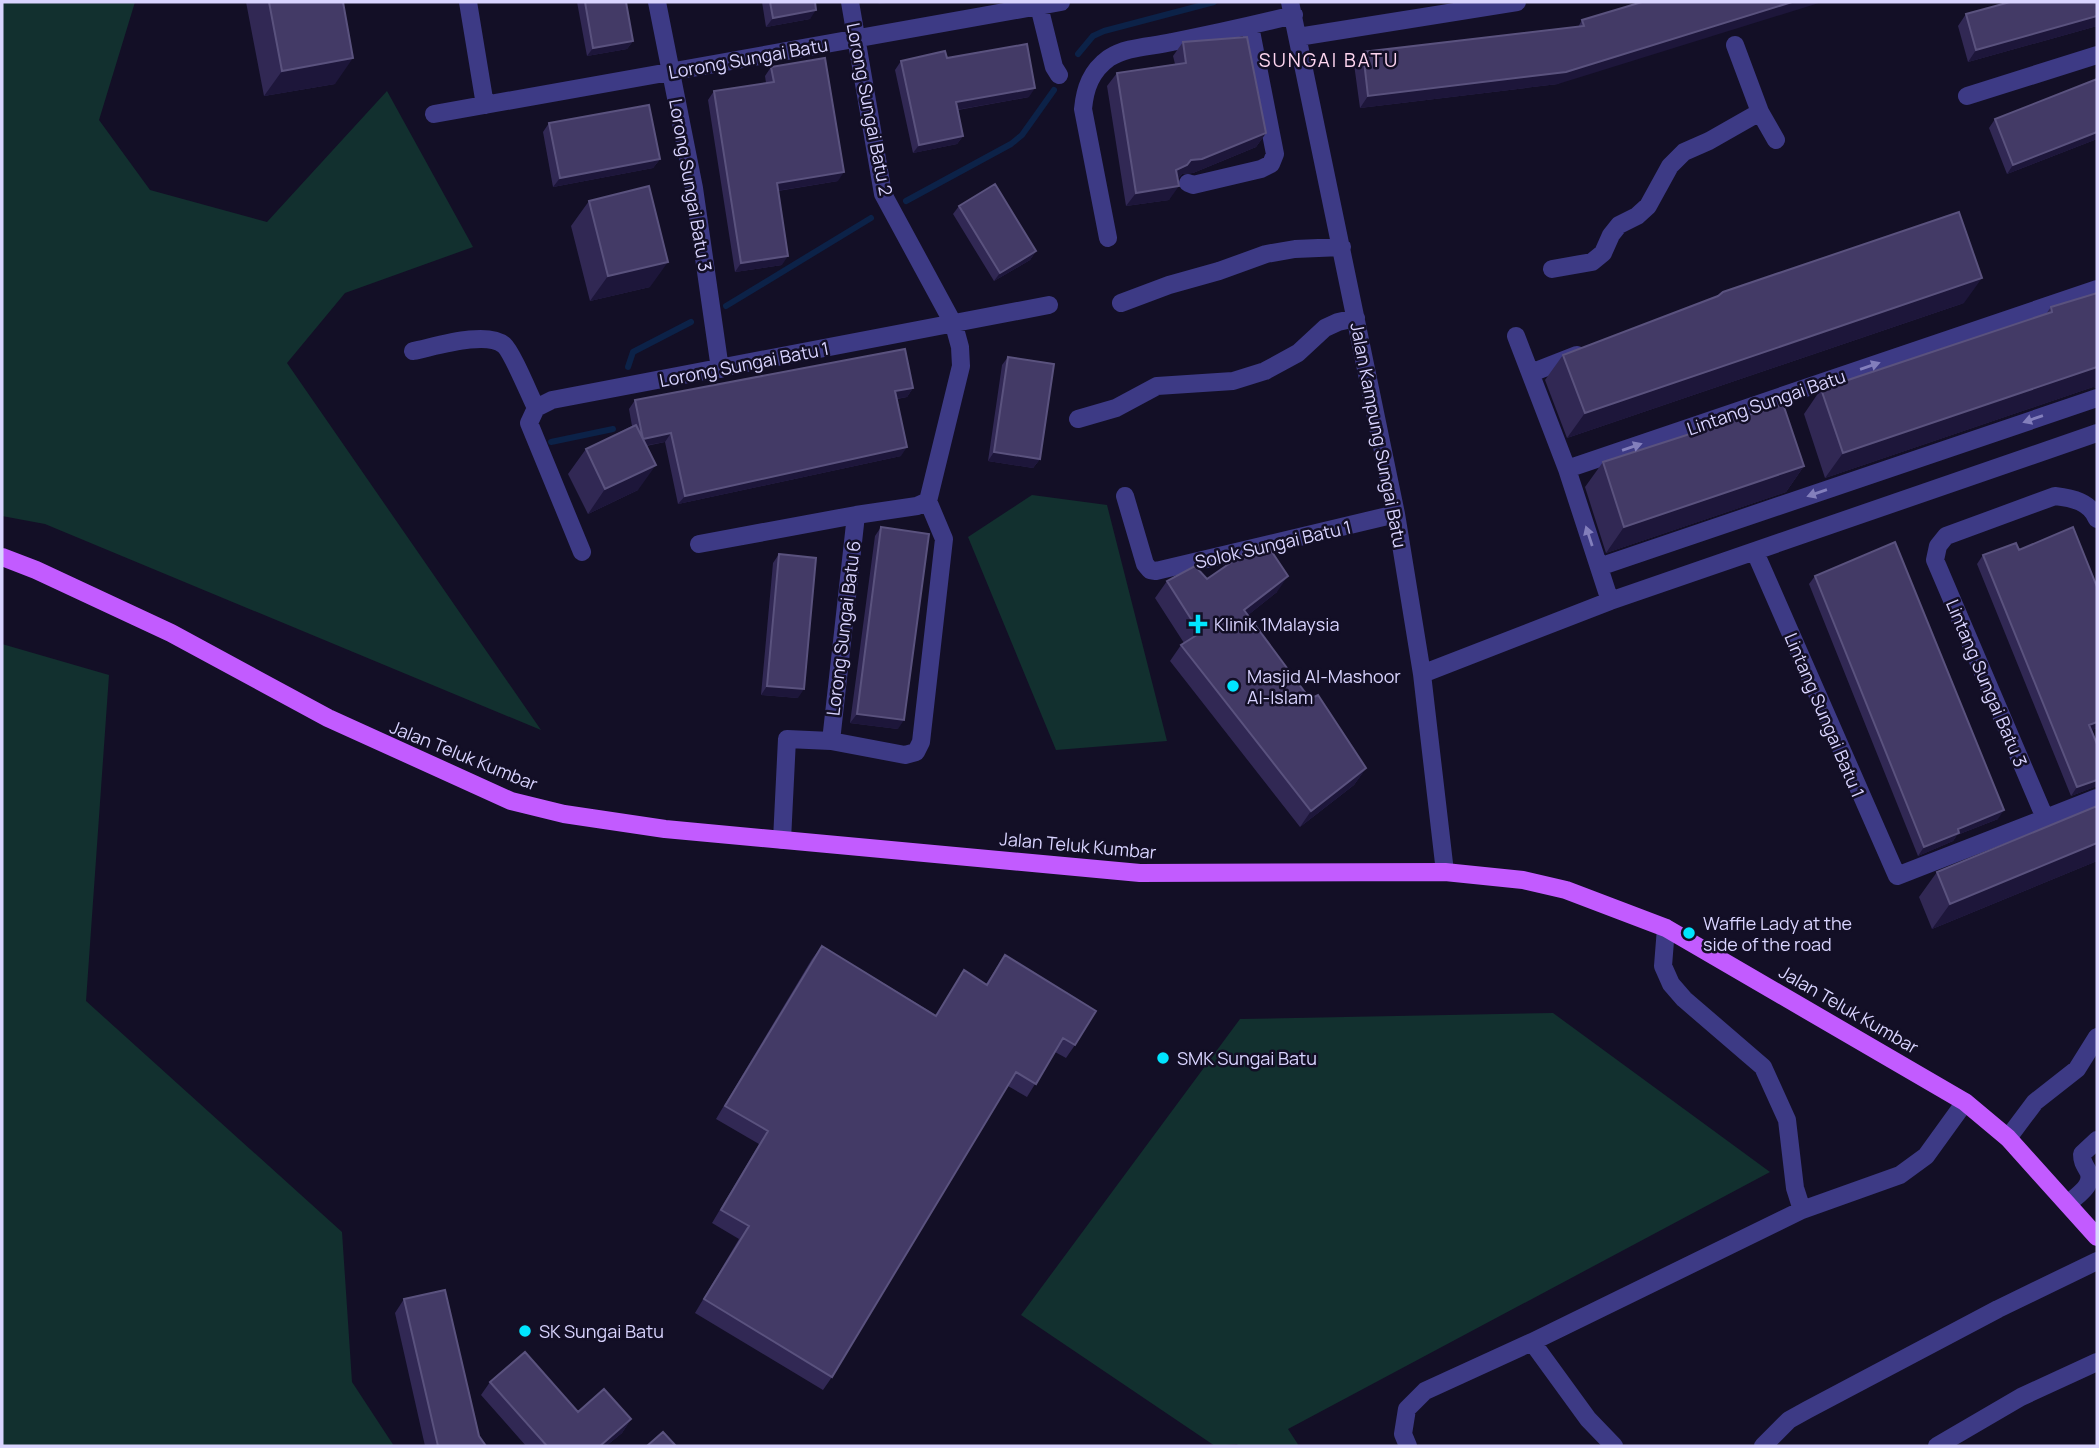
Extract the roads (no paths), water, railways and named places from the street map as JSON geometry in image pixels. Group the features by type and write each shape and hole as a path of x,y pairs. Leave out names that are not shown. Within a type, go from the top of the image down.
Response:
{"main road":[{"name":"Jalan Teluk Kumbar","path":"2,557 171,633 328,718 511,801 564,814 652,827 1140,873 1446,872 1523,880 1566,890 1666,928 1965,1102 2008,1138 2097,1237"}],"street":[{"path":"468,2 485,105"},
{"name":"Lorong Sungai Batu 3","path":"657,2 694,188 720,369"},
{"name":"Lorong Sungai Batu 2","path":"850,2 883,194 954,325 960,347 961,366 928,501"},
{"name":"Lorong Sungai Batu","path":"434,114 1061,2"},
{"path":"1298,37 1517,2"},
{"path":"1039,4 1054,67 1072,82 1083,109 1108,238"},
{"path":"1072,82 1095,72 1109,59 1129,49 1250,26 1292,8"},
{"name":"Jalan Kampung Sungai Batu","path":"1292,8 1396,514 1422,674 1446,872"},
{"path":"1188,183 1193,185 1261,169 1271,164 1275,154 1250,26"},
{"path":"1735,45 1760,111 1776,140"},
{"path":"1967,96 2097,55"},
{"path":"1552,269 1592,262 1603,253 1619,225 1648,206 1670,166 1684,152 1709,141 1760,111"},
{"path":"1121,303 1266,254 1295,249 1342,247"},
{"name":"Lintang Sungai Batu","path":"1567,470 2097,289"},
{"name":"Lorong Sungai Batu 1","path":"536,408 552,400 1049,306"},
{"path":"1078,419 1116,408 1157,386 1233,382 1265,371 1298,353 1325,328 1356,318"},
{"path":"1516,336 1567,470 1610,601"},
{"path":"413,351 475,339 492,340 505,345 536,408 529,423 582,552"},
{"path":"1531,373 1595,349"},
{"path":"1599,566 2097,398"},
{"path":"1422,674 1610,601 2097,433"},
{"name":"Solok Sungai Batu 1","path":"1125,496 1145,564 1150,570 1156,571 1396,514"},
{"name":"Lintang Sungai Batu 3","path":"2045,818 1935,560 1938,546 1946,536 2055,496 2069,497 2082,503 2094,511 2097,519"},
{"path":"699,544 917,506 928,501 944,539 920,742 916,752 905,755 831,741 787,738 782,840"},
{"name":"Lorong Sungai Batu 6","path":"831,741 856,515"},
{"name":"Lintang Sungai Batu 1","path":"1755,552 1897,876 2045,818"},
{"path":"2045,818 2097,798"},
{"path":"1666,928 1663,966 1671,984 1684,999 1763,1067 1787,1120 1795,1188 1802,1210"},
{"path":"2008,1138 2035,1102 2077,1069 2097,1037"},
{"path":"1408,1446 1403,1434 1407,1409 1424,1391 1532,1342 1802,1210 1900,1175 1926,1156 1965,1102"},
{"path":"2068,1204 2089,1182 2090,1175 2082,1161 2082,1154 2097,1140"},
{"path":"1763,1446 1789,1420 1807,1410 1998,1309 2097,1261"},
{"path":"1532,1342 1588,1419 1615,1446"},
{"path":"1937,1446 2021,1397 2097,1362"}],"waterway":[{"path":"1078,54 1093,36 1104,31 1214,2"},
{"path":"906,201 1011,144 1022,135 1054,90"},
{"path":"726,306 871,218"},
{"path":"628,367 633,352 691,322"},
{"path":"551,442 613,429"}],"place":[{"name":"Klinik 1Malaysia","path":"1198,624"},
{"name":"Masjid Al-Mashoor Al-Islam","path":"1233,686"},
{"name":"Waffle Lady at the side of the road","path":"1689,933"},
{"name":"SMK Sungai Batu","path":"1163,1058"},
{"name":"SK Sungai Batu","path":"525,1331"}],"district":[{"name":"SUNGAI BATU","path":"1329,60"}]}
